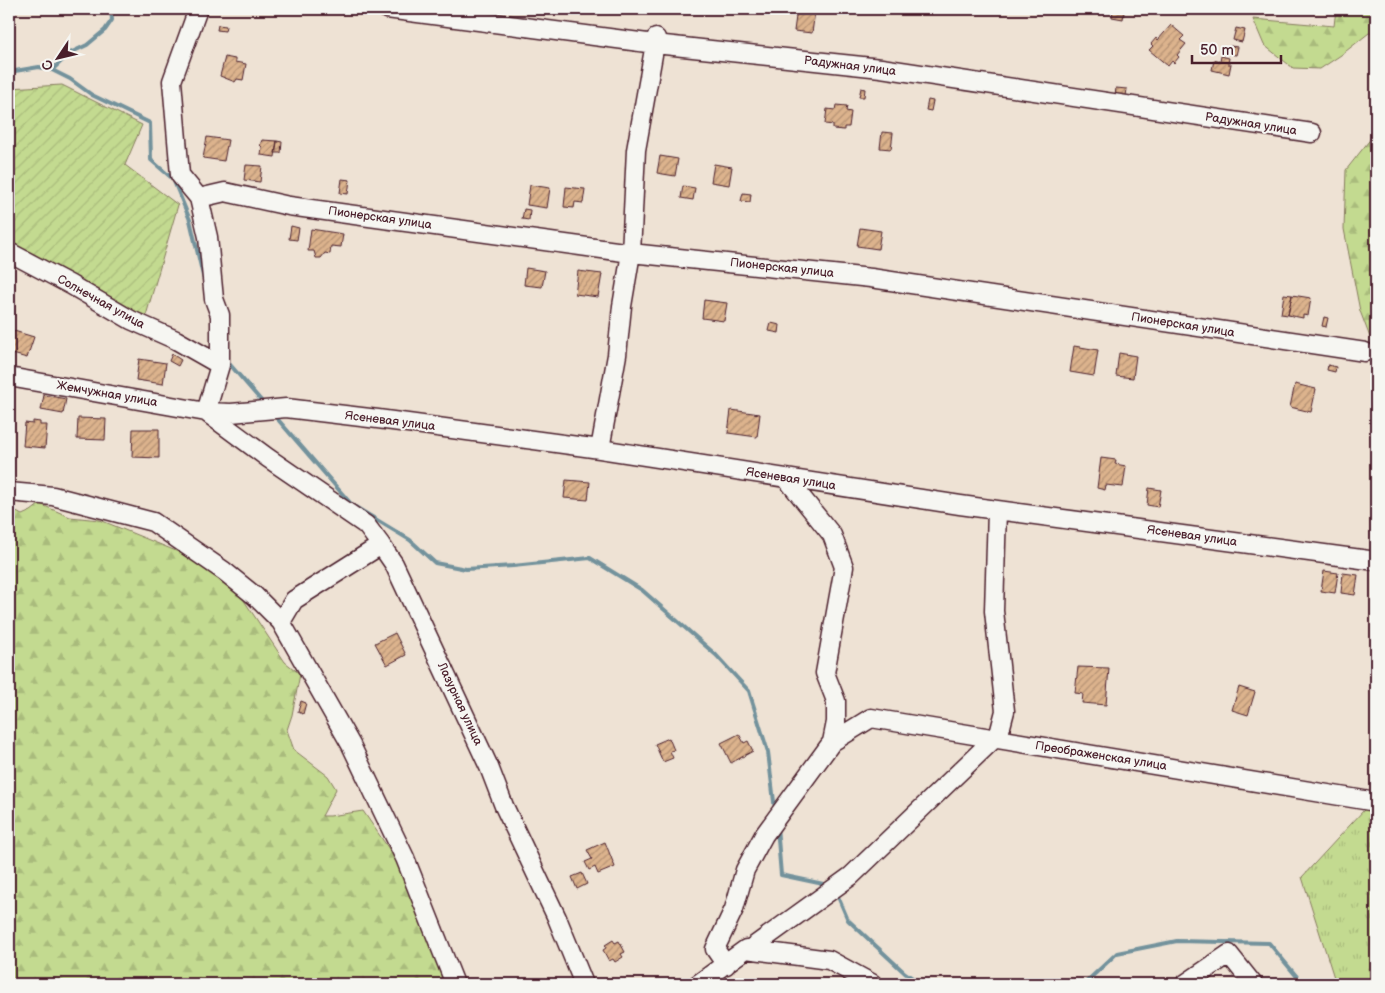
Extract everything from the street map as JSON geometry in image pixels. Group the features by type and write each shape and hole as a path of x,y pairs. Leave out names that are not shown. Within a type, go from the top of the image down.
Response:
{"street":[{"path":"198,9 172,81 180,175 199,198 208,237 214,299 220,315 220,365 206,412"},
{"name":"Радужная улица","path":"387,9 881,68 1312,133"},
{"path":"600,449 617,355 622,306 631,253 636,150 656,41"},
{"name":"Пионерская улица","path":"199,198 225,192 289,206 631,253 871,278 1365,352"},
{"name":"Солнечная улица","path":"9,252 131,320 176,340 220,365"},
{"name":"Жемчужная улица","path":"9,377 206,412"},
{"name":"Ясеневая улица","path":"206,412 230,413 286,408 600,449 997,510 1376,561"},
{"name":"Лазурная улица","path":"206,412 268,458 366,525 394,564 489,767 514,829 557,918 584,984"},
{"path":"726,965 715,949 734,909 745,870 764,835 832,742 836,722 836,701 825,673 844,568 832,535 786,478"},
{"path":"9,492 53,496 153,522 255,596 281,622 351,745 405,858 455,984"},
{"path":"750,949 851,876 999,734 1005,710 994,611 997,510"},
{"path":"281,622 294,600 380,545"},
{"name":"Преображенская улица","path":"832,742 872,718 1376,802"},
{"path":"698,984 746,949 750,949 829,960 873,984"},
{"path":"1185,984 1229,954 1254,984"}],"green space":[{"path":"1336,9 1376,9 1376,33 1369,33 1320,69 1293,68 1264,45 1253,19 1334,26"},
{"path":"62,85 142,125 125,165 178,205 145,319 76,283 74,276 9,242 9,88"},
{"path":"1376,132 1376,353 1360,311 1344,229 1346,170"},
{"path":"40,504 70,517 100,520 181,553 239,593 285,662 300,674 287,730 294,750 328,776 336,789 322,816 363,811 402,868 440,957 443,984 9,984 9,508 22,515"},
{"path":"1376,797 1376,984 1336,984 1302,877"}],"building":[{"path":"597,9 616,9 616,11"},
{"path":"797,9 815,11 812,33 794,31"},
{"path":"1113,11 1124,13 1123,19 1112,17"},
{"path":"218,25 226,26 225,31 217,30"},
{"path":"1171,25 1184,36 1180,40 1186,44 1177,55 1179,57 1168,66 1149,50 1156,38 1158,40"},
{"path":"1236,28 1245,30 1242,42 1233,40"},
{"path":"1230,46 1238,47 1236,55 1228,54"},
{"path":"1221,56 1229,58 1228,64 1231,64 1229,74 1212,70 1214,60 1220,62"},
{"path":"225,57 235,59 235,62 246,64 243,80 237,79 235,82 220,76"},
{"path":"861,88 865,89 864,97 859,97"},
{"path":"1116,88 1127,89 1126,96 1115,95"},
{"path":"928,100 933,101 931,111 926,110"},
{"path":"836,105 847,106 846,111 851,112 849,127 844,127 844,130 833,129 833,125 825,124 827,109 835,110"},
{"path":"882,132 893,133 891,149 880,148"},
{"path":"207,137 228,140 224,161 203,158"},
{"path":"262,140 277,141 275,157 261,155 262,147 260,145"},
{"path":"277,141 282,142 281,153 275,153"},
{"path":"660,156 678,159 675,176 657,173"},
{"path":"714,164 732,167 729,185 711,182"},
{"path":"246,165 262,166 260,182 244,180"},
{"path":"342,179 350,180 348,194 340,193"},
{"path":"530,185 550,188 547,208 527,205"},
{"path":"683,186 695,188 693,200 681,198"},
{"path":"566,187 585,189 583,203 575,202 574,208 564,207"},
{"path":"743,193 751,194 750,202 741,201"},
{"path":"524,209 530,210 529,220 522,219"},
{"path":"291,226 299,228 297,240 289,239"},
{"path":"860,228 881,231 878,249 857,246"},
{"path":"311,229 343,234 341,247 331,246 330,254 325,253 321,258 316,258 314,251 308,251"},
{"path":"526,268 545,271 542,287 524,285"},
{"path":"578,271 602,274 598,297 575,294"},
{"path":"1284,294 1292,295 1288,315 1281,314"},
{"path":"1292,295 1311,298 1308,316 1303,315 1303,318 1288,315"},
{"path":"704,300 727,303 724,321 702,318"},
{"path":"1324,317 1328,318 1326,327 1322,326"},
{"path":"771,323 780,325 779,333 769,331"},
{"path":"14,331 34,337 27,358 9,353"},
{"path":"1074,346 1098,350 1094,376 1070,372"},
{"path":"1119,353 1136,356 1133,378 1116,376"},
{"path":"172,354 181,360 178,366 169,361"},
{"path":"139,359 166,363 163,384 136,380"},
{"path":"1328,365 1336,367 1335,372 1327,370"},
{"path":"1295,384 1316,389 1311,412 1290,407"},
{"path":"44,395 66,399 63,414 41,410"},
{"path":"731,410 760,414 757,437 728,433"},
{"path":"78,418 106,419 105,440 77,439"},
{"path":"33,421 40,422 40,425 47,425 45,448 23,446 25,423 33,424"},
{"path":"133,429 159,429 159,458 132,457"},
{"path":"1101,458 1116,460 1115,464 1126,466 1123,487 1106,485 1105,490 1097,488"},
{"path":"566,480 590,482 588,500 564,498"},
{"path":"1149,488 1161,490 1158,507 1147,505"},
{"path":"1324,571 1338,573 1335,593 1321,591"},
{"path":"1343,573 1358,575 1355,595 1341,593"},
{"path":"395,633 406,655 387,665 375,643"},
{"path":"1078,667 1109,668 1106,705 1082,703 1083,694 1075,693"},
{"path":"1239,687 1255,692 1248,715 1232,710"},
{"path":"301,701 306,703 303,714 298,712"},
{"path":"739,734 744,743 748,741 753,751 731,763 721,743"},
{"path":"669,738 674,750 670,751 673,758 663,762 655,744"},
{"path":"605,842 615,867 598,874 595,867 589,870 585,862 592,859 587,850"},
{"path":"582,873 587,884 577,889 572,877"},
{"path":"613,940 615,943 619,941 625,952 621,954 623,957 615,962 613,959 609,961 603,950 606,948 605,945"}],"waterway":[{"path":"52,70 70,53 87,45 105,30 112,20 111,9"},
{"path":"9,72 39,67 52,70 70,79 92,95 150,123 151,160 173,179 190,220 204,280"},
{"path":"226,360 264,404"},
{"path":"274,415 352,505 410,540 435,563 466,569 590,558 642,590 716,655 749,691 768,752 775,810"},
{"path":"777,827 781,875 828,885"},
{"path":"836,892 848,920 905,973 921,984"},
{"path":"1084,984 1117,953 1177,941 1269,943 1303,984"}]}
